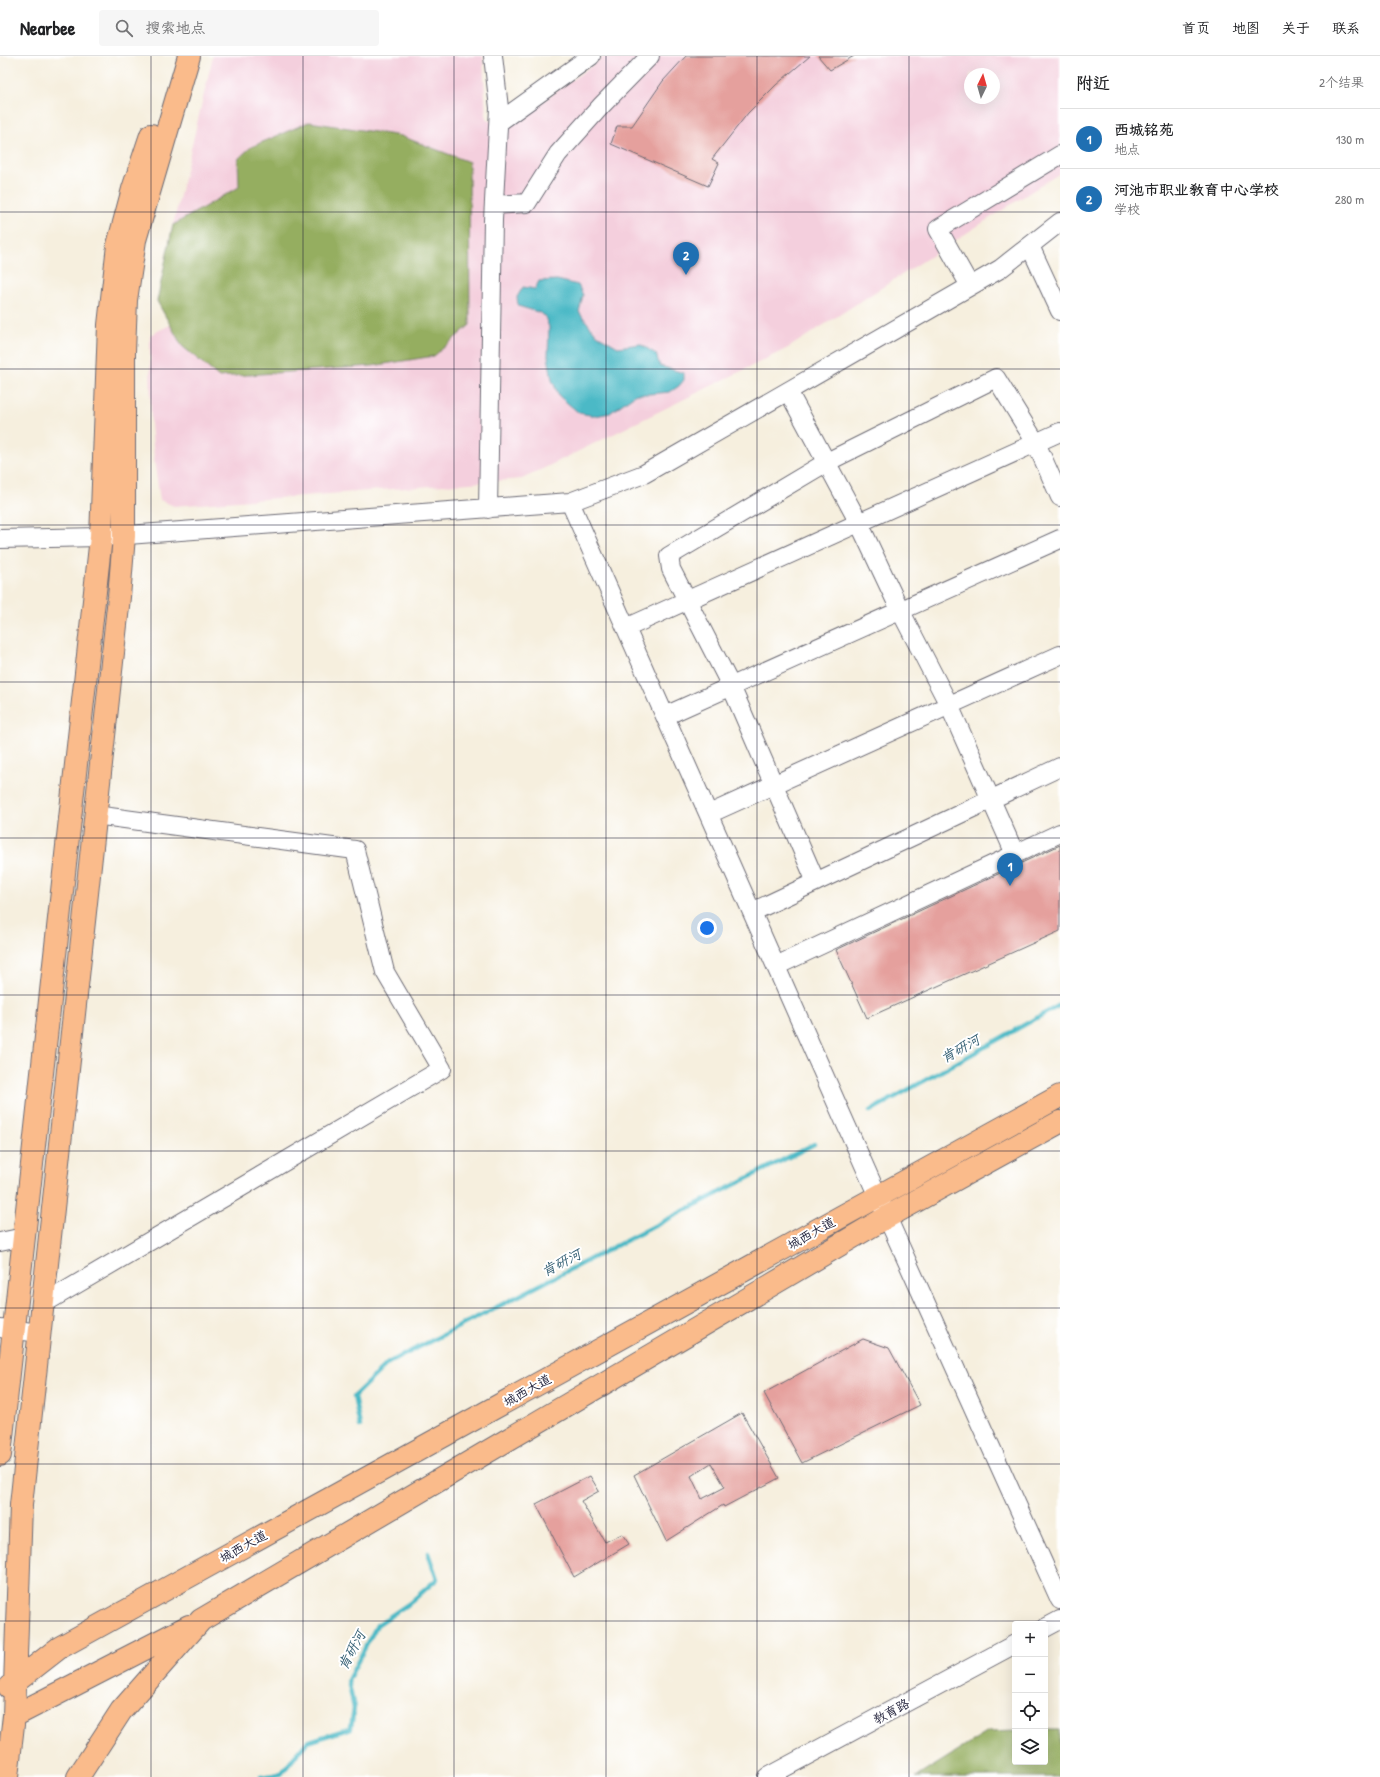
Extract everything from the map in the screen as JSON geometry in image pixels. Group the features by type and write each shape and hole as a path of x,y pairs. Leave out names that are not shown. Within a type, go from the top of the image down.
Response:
{"main road":[{"path":"0,1455 7,1329 24,1237 101,538 109,325 118,245 133,189 177,56"},
{"path":"7,1777 7,1716 5,1686 21,1505 124,536 124,352 127,292 135,240 189,56"},
{"name":"城西大道","path":"5,1686 66,1644 1060,1096"},
{"name":"城西大道","path":"78,1777 121,1711 201,1620 887,1217 1060,1122"},
{"path":"7,1716 201,1620"}],"street":[{"path":"488,509 494,205 499,122 499,108 493,56"},
{"path":"499,122 591,56"},
{"path":"494,205 527,202 558,154 602,105 650,56"},
{"path":"970,286 938,229 1060,155"},
{"path":"0,539 101,538 570,502 644,474 1000,269 1060,222"},
{"path":"1030,246 1060,311"},
{"path":"816,882 775,784 731,686 671,569 669,556 827,462 996,378 1036,443 1060,497"},
{"path":"788,391 859,523 900,610 949,706 1015,854"},
{"path":"626,628 1060,432"},
{"path":"570,502 887,1217 1060,1600"},
{"path":"665,716 1060,539"},
{"path":"709,814 1060,655"},
{"path":"752,912 1060,767"},
{"path":"43,1304 442,1069 385,972 355,850 95,815"},
{"path":"776,966 1060,834"},
{"path":"0,1242 24,1237"},
{"path":"7,1329 40,1333"},
{"path":"1048,1626 1060,1620"},
{"name":"教育路","path":"767,1777 1012,1646"}],"shaded area":[{"path":"213,56 483,56 486,120 509,126 605,56 1060,56 1060,173 788,348 522,479 174,506 160,500 151,424 150,335 170,325 182,346 220,377 372,366 434,356 401,136 309,122 239,159 239,187 173,225"}],"green space":[{"path":"309,122 401,136 469,162 470,325 434,356 372,366 219,377 182,346 157,301 173,225 239,187 238,159 251,147"},
{"path":"1048,1730 1060,1730 1060,1777 916,1777 988,1732 1012,1731 1012,1765 1048,1765"}],"water":[{"path":"557,280 578,285 583,295 579,312 597,335 618,347 640,344 656,354 660,366 684,373 684,380 679,386 670,392 636,394 610,413 595,416 579,413 559,396 552,380 548,356 549,327 545,317 541,313 518,306 517,297 523,287 535,289 539,281"}],"building":[{"path":"686,56 810,56 776,85 748,113 712,159 719,163 708,186 611,144 617,126 632,126 663,81"},
{"path":"818,56 854,56 830,70"},
{"path":"1060,845 1060,931 867,1018 836,950"},
{"path":"863,1339 889,1348 920,1405 802,1463 764,1393"},
{"path":"742,1413 779,1478 724,1507 723,1505 666,1541 634,1475","holes":["711,1463 725,1487 702,1499 691,1476"]},
{"path":"590,1476 599,1491 581,1501 605,1542 622,1534 629,1544 574,1577 536,1504"}],"waterway":[{"name":"肯研河","path":"870,1111 1060,1005"},
{"name":"肯研河","path":"360,1426 354,1396 388,1363 814,1144"},
{"name":"肯研河","path":"261,1777 281,1774 307,1742 351,1728 354,1708 348,1680 377,1625 411,1602 437,1579 428,1553"}],"place":[{"name":"河池市职业教育中心学校","path":"686,275"},
{"name":"西城铭苑","path":"1010,886"}]}
